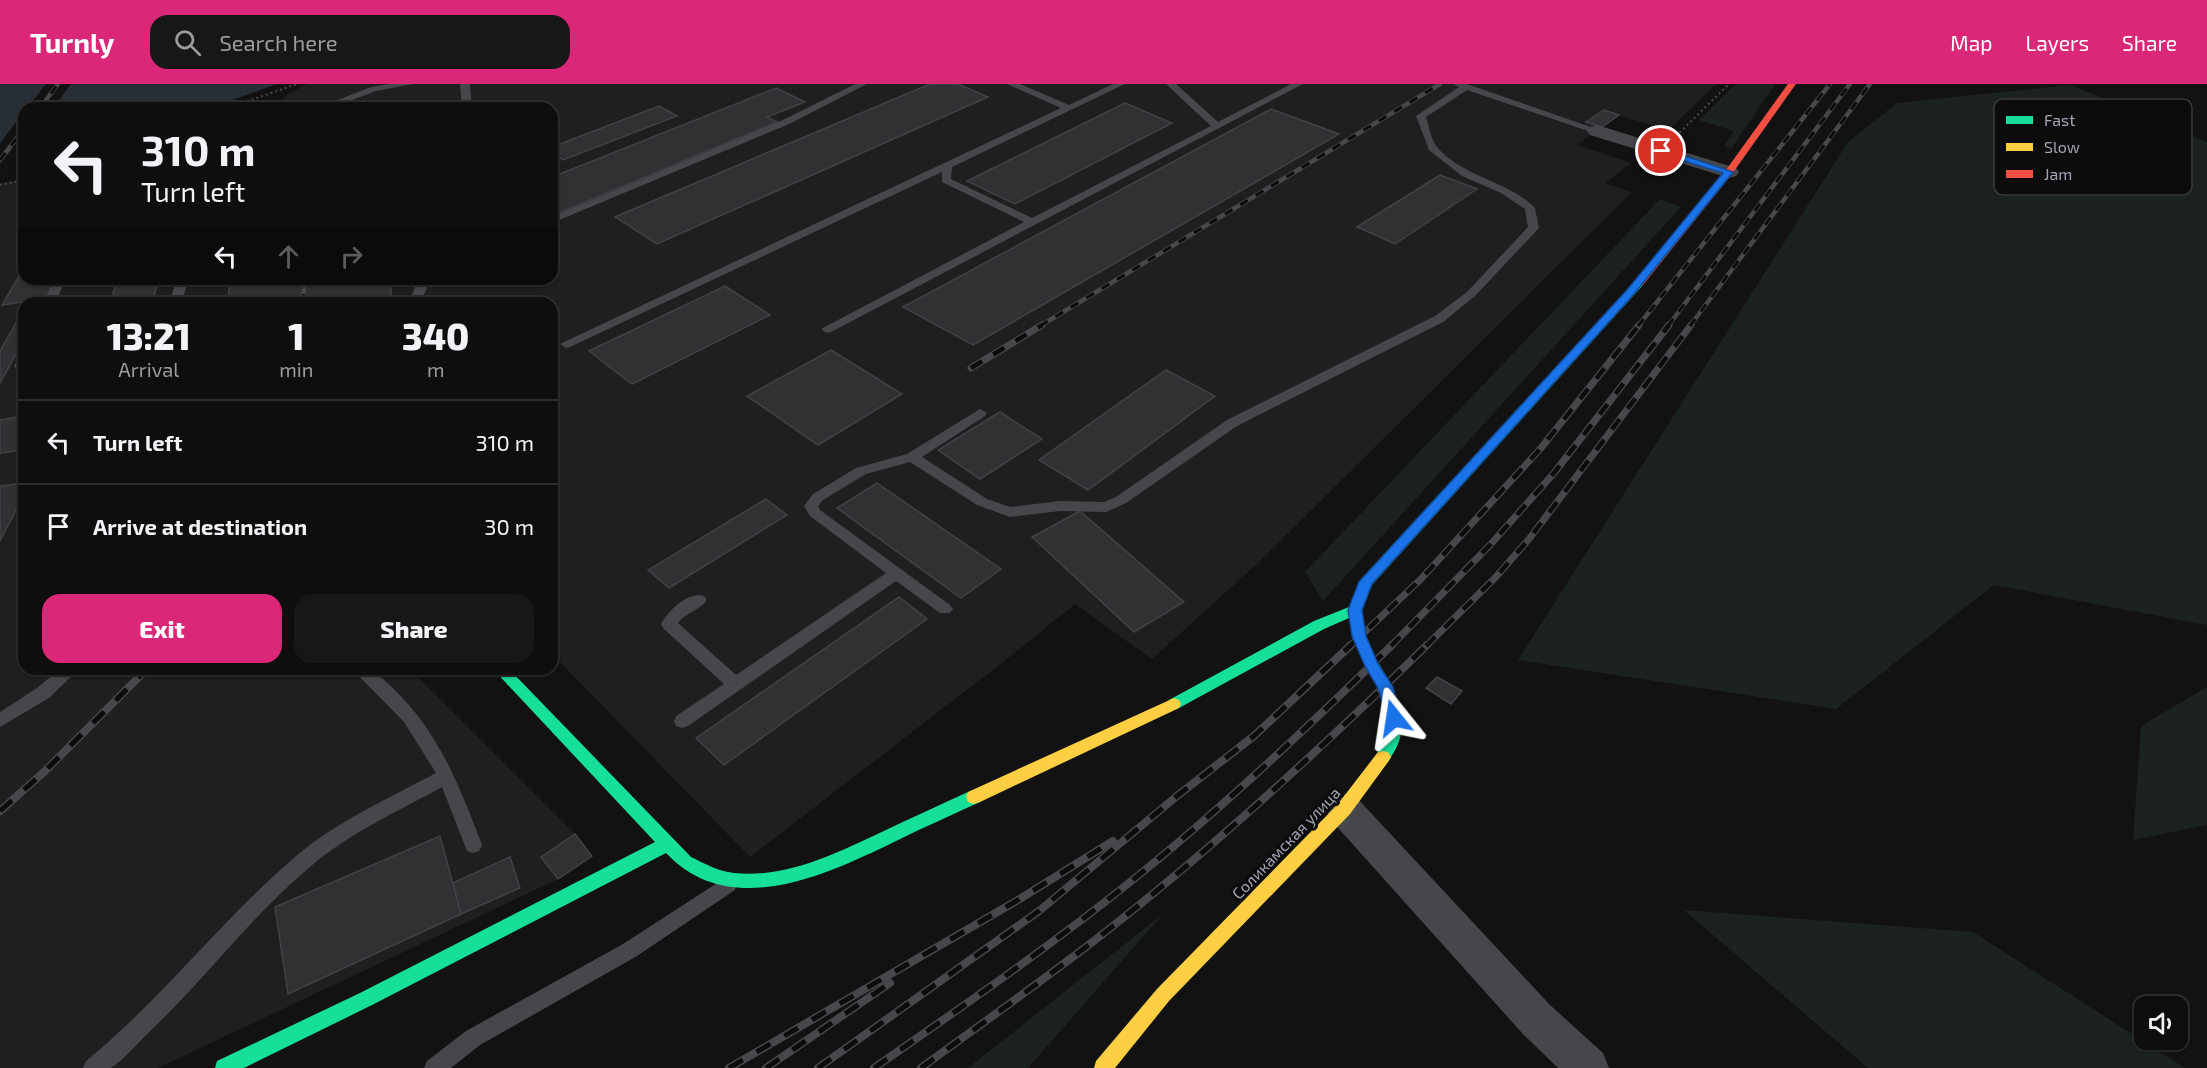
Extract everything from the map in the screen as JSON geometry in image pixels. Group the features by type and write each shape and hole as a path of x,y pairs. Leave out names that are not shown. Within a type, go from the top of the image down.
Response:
{"main road":[{"path":"506,675 685,862 706,875 733,881 764,880 785,877 831,863 1176,703 1319,625 1355,610 1366,582 1631,292 1729,172 1791,84"},
{"name":"Соликамская улица","path":"1103,1068 1162,995 1344,810 1392,746 1394,718 1385,687 1372,666 1359,636 1355,610"},
{"path":"224,1068 366,999 667,844"}],"street":[{"path":"1597,131 1729,172"},
{"path":"1344,810 1536,1019 1588,1068"}],"lane":[{"path":"337,102 374,88 408,84"},
{"path":"465,84 467,102"},
{"path":"558,218 786,122 862,84"},
{"path":"1012,84 1069,108"},
{"path":"566,344 1120,84"},
{"path":"1171,84 1217,126"},
{"path":"827,329 1298,84"},
{"path":"912,457 994,508 1010,512 1060,506 1106,507 1121,500 1232,423 1439,320 1471,294 1534,228 1530,208 1505,191 1466,174 1432,148 1421,116 1462,85 1597,131"},
{"path":"947,165 946,180 1032,222"},
{"path":"945,609 815,513 811,506 818,497 861,471 912,457 981,413"},
{"path":"682,721 896,573"},
{"path":"699,600 676,614 669,624 735,684"},
{"path":"0,720 43,693 64,675"},
{"path":"368,675 395,697 410,714 447,776 473,845"},
{"path":"93,1068 116,1051 148,1020 279,882 304,861 347,831 447,776"},
{"path":"434,1068 472,1038 630,950 733,881"}],"path":[{"path":"245,102 297,84"},
{"path":"1661,151 1729,84"},
{"path":"0,185 18,181"}],"shaded area":[{"path":"0,84 277,84 227,102 18,102 18,152 0,154"},
{"path":"307,84 1716,84 1668,131 1619,115 1577,145 1631,163 1605,183 1632,192 1257,564 1152,659 1075,604 750,857 558,660 558,297 18,297 18,675 416,675 575,834 592,856 558,879 158,1068 0,1068 0,183 18,180 18,285 558,285 558,102 281,102 288,94"},
{"path":"1736,84 1775,84 1731,149 1724,146 1734,131 1699,120"},
{"path":"2071,85 2104,99 1994,99 1994,195 2192,195 2192,136 2207,142 2207,625 1994,585 1836,709 1518,660 1848,142 1897,103"},
{"path":"1660,199 1681,207 1323,601 1305,572"},
{"path":"2207,687 2207,825 2133,840 2141,726"},
{"path":"1684,910 1973,932 2134,1035 2134,1050 2157,1050 2185,1068 1868,1068"},
{"path":"1163,914 1028,1068 968,1068"}],"pier":[{"path":"46,84 71,84 58,102 32,102"},
{"path":"18,120 18,155 0,157 0,143"}],"building":[{"path":"930,84 958,84 988,97 657,244 615,217"},
{"path":"776,88 805,102 767,117 777,122 558,213 558,175"},
{"path":"1125,103 1172,123 1015,204 967,181"},
{"path":"659,106 677,116 563,160 558,157 558,145"},
{"path":"1271,109 1339,134 973,345 903,307"},
{"path":"1604,110 1619,115 1602,127 1586,122"},
{"path":"1440,175 1477,189 1395,244 1357,227"},
{"path":"18,278 18,285 54,285 47,297 18,297 18,303 2,305"},
{"path":"116,285 157,285 154,297 112,297"},
{"path":"230,285 391,285 391,297 228,297"},
{"path":"725,286 770,315 632,384 589,351"},
{"path":"18,320 18,351 0,383 0,351"},
{"path":"831,350 902,394 818,445 747,396"},
{"path":"1166,370 1215,396 1088,490 1039,460"},
{"path":"1000,412 1042,439 980,479 938,450"},
{"path":"18,417 18,451 0,453 0,420"},
{"path":"877,483 1001,569 961,598 837,508"},
{"path":"18,484 18,506 0,541 0,486"},
{"path":"766,499 787,515 669,588 648,570"},
{"path":"1080,511 1184,602 1134,632 1032,537"},
{"path":"899,597 927,619 724,765 696,738"},
{"path":"1437,677 1462,691 1451,704 1426,688"},
{"path":"575,834 592,856 558,879 541,857"},
{"path":"440,836 461,914 288,994 275,907"},
{"path":"510,857 520,888 461,914 453,883"}],"railway":[{"path":"44,102 58,84"},
{"path":"1040,326 1440,84"},
{"path":"1638,326 1830,84"},
{"path":"1668,326 1850,84"},
{"path":"1690,326 1870,84"},
{"path":"0,160 18,137"},
{"path":"303,297 304,288"},
{"path":"971,368 1042,325"},
{"path":"1350,646 1421,579 1541,448 1639,325"},
{"path":"1392,645 1490,545 1554,473 1669,325"},
{"path":"1426,646 1495,578 1529,539 1691,325"},
{"path":"818,1068 1039,911 1177,796 1254,736 1351,645"},
{"path":"874,1068 1045,947 1145,870 1271,760 1392,645"},
{"path":"921,1068 1086,947 1219,839 1304,763 1427,645"},
{"path":"0,811 44,772 141,675"},
{"path":"729,1068 1018,900 1113,841"},
{"path":"766,1068 890,983"}],"traffic: fast":[{"path":"1383,757 1392,740 1394,722 1383,686 1358,631 1355,609 1366,582 1639,283"},
{"path":"1174,704 1319,625 1355,610"},
{"path":"506,675 685,862 709,874 733,880 758,881 809,870 858,851 974,797"},
{"path":"224,1068 366,999 667,844"}],"traffic: slow":[{"path":"974,797 1174,704"},
{"path":"1103,1068 1163,995 1344,809 1383,757"}],"traffic: jam":[{"path":"1639,283 1729,172 1792,84"}],"route":[{"path":"1394,718 1385,687 1372,666 1359,636 1355,610 1366,582 1631,292 1729,172 1661,151"}]}
